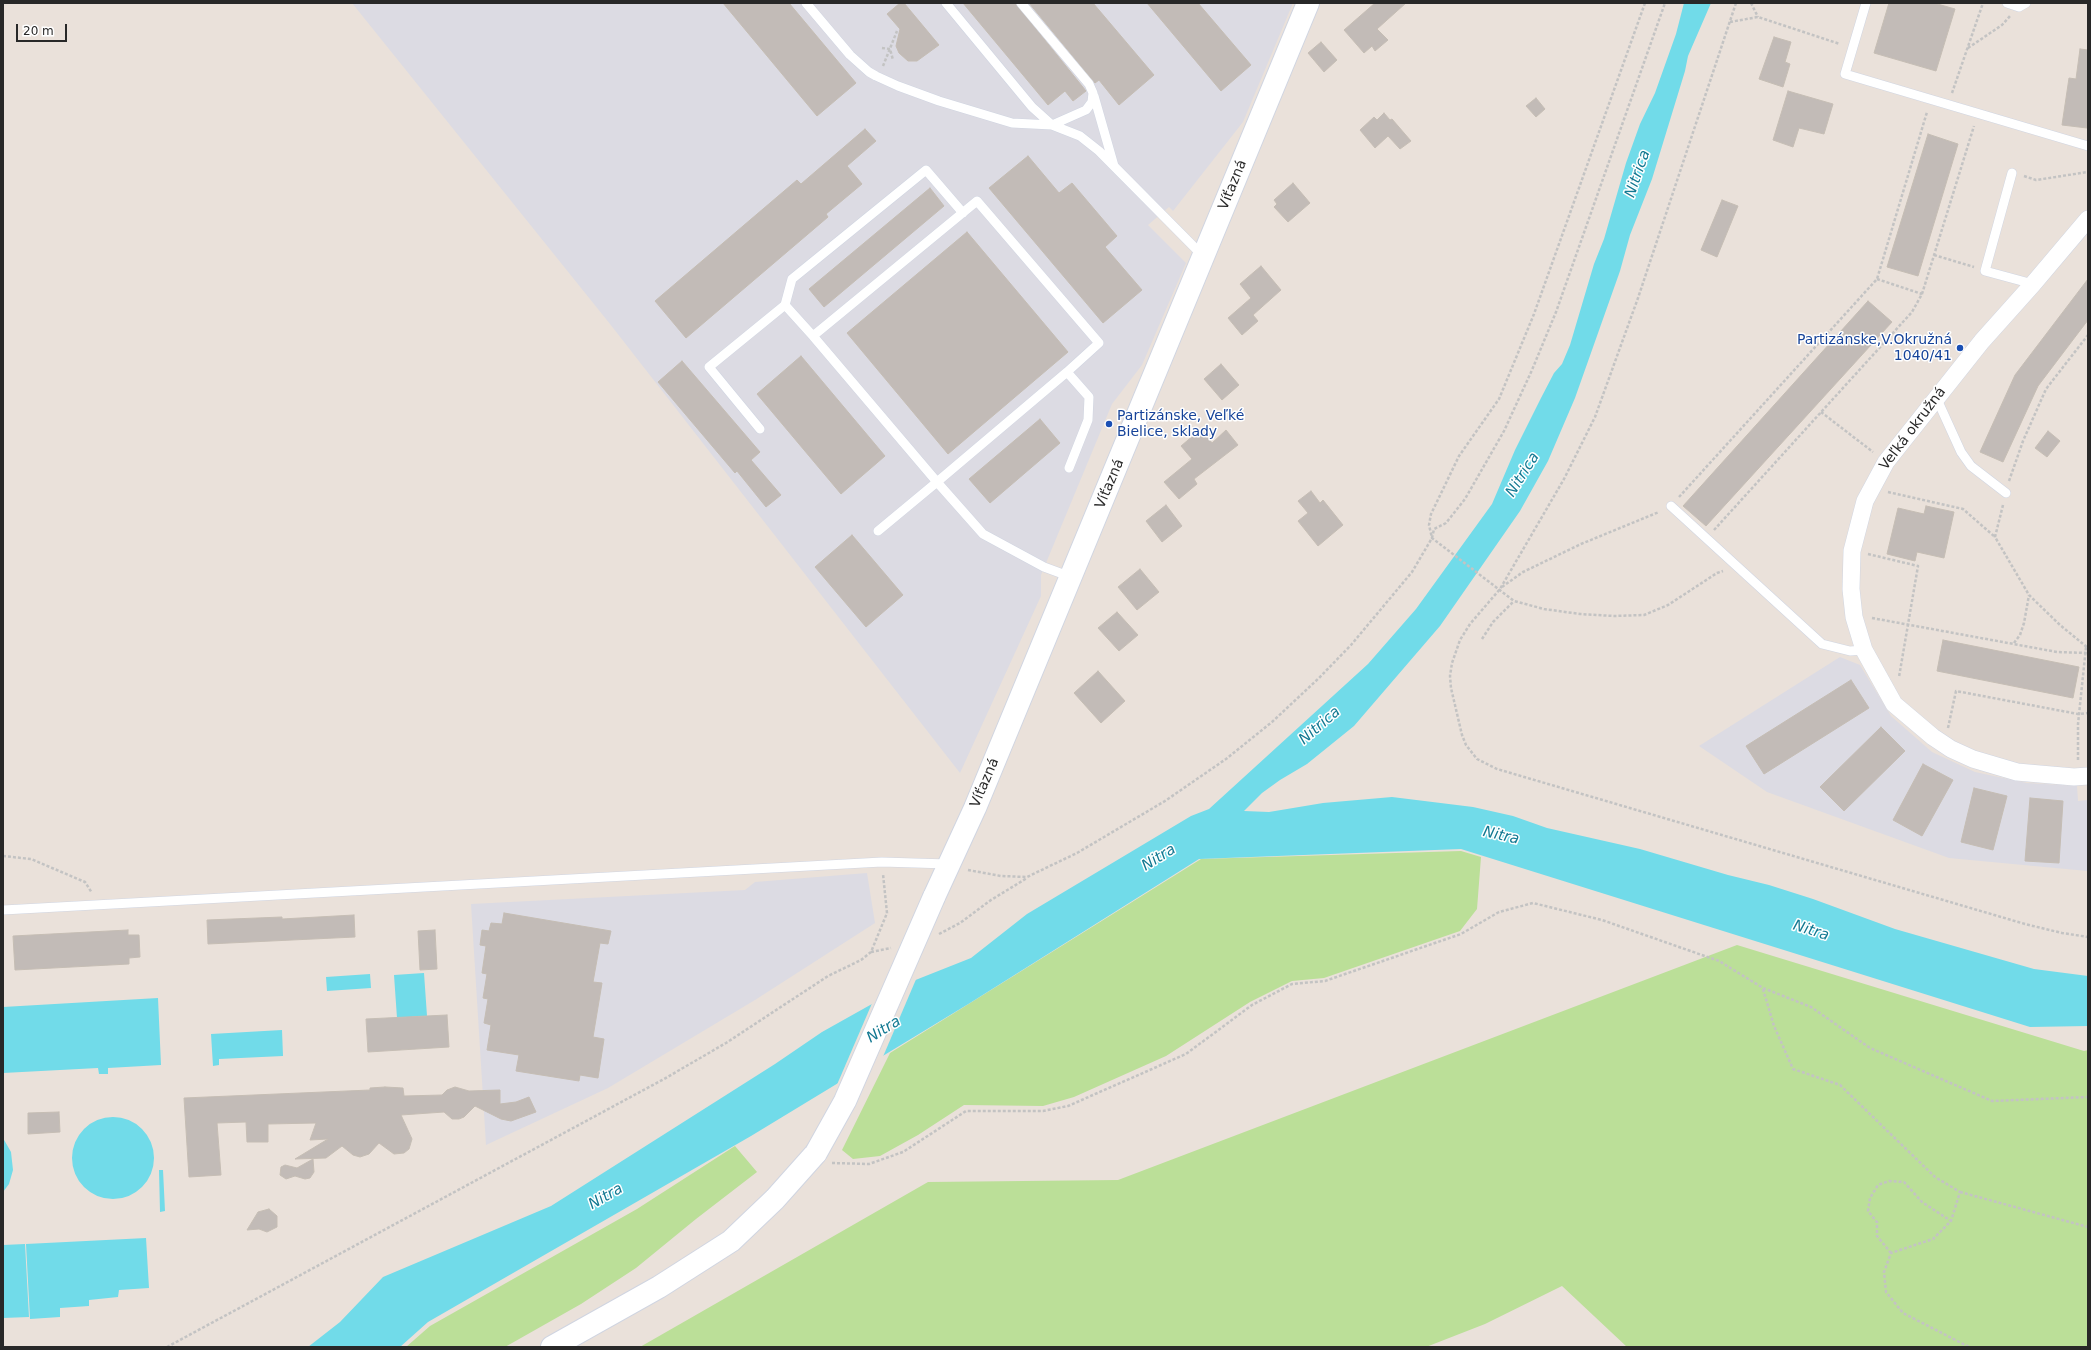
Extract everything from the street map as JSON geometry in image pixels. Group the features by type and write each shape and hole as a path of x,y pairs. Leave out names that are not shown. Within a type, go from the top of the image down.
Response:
{"main road":[{"name":"Víťazná","path":"552,1347 659,1287 730,1241 775,1199 814,1156 845,1101 948,864 975,808 1308,3"}],"street":[{"name":"Veľká okružná","path":"2083,770 2074,777 2017,772 1973,759 1951,749 1932,737 1894,704 1864,650 1854,617 1851,589 1852,551 1866,501 1886,462 1936,397 1982,341 2088,219"}],"lane":[{"path":"806,3 850,55 869,72 876,76 939,101 1012,123 1052,125 1080,136 1115,167 1204,257"},
{"path":"946,3 1032,107 1052,125"},
{"path":"1021,3 1089,84 1115,167"},
{"path":"1866,3 1845,74 2088,146"},
{"path":"2007,3 2022,5"},
{"path":"1052,125 1086,110 1092,102 1093,93"},
{"path":"760,429 710,366 785,305 792,279 926,170 962,213"},
{"path":"2012,173 1985,270 2033,284"},
{"path":"813,336 977,201 1099,343 1067,372 878,531"},
{"path":"785,305 937,482 984,534 1044,567 1071,577"},
{"path":"1067,372 1089,397 1088,420 1069,468"},
{"path":"1936,397 1961,452 1971,466 2006,493"},
{"path":"1671,506 1822,644 1850,651 1864,650"},
{"path":"3,910 882,862 948,864"}],"path":[{"path":"1645,3 1534,314 1499,399 1459,456 1431,514 1429,525 1432,538 1500,588 1514,601 1544,609 1580,614 1630,617 1644,615 1668,605 1717,573 1737,567"},
{"path":"936,935 943,933 1027,877 1077,853 1165,801 1226,759 1272,722 1319,678 1350,645 1412,572 1432,538 1434,529 1446,523 1465,500 1504,431 1532,370 1556,312 1665,3"},
{"path":"1736,3 1638,298 1596,417 1564,479 1500,588 1470,624 1460,640 1452,663 1450,676 1451,688 1462,735 1471,753 1485,764 2024,924 2062,933 2088,937"},
{"path":"1751,3 1758,17"},
{"path":"1948,105 1983,3"},
{"path":"1967,48 2002,25 2022,5"},
{"path":"1730,22 1758,17 1853,48"},
{"path":"876,76 883,67 897,31"},
{"path":"882,48 890,49"},
{"path":"890,49 893,60"},
{"path":"1500,588 1523,572 1581,544 1671,506 1877,279 1931,100"},
{"path":"1706,539 1912,312 1922,294 1978,114"},
{"path":"2036,180 2088,172"},
{"path":"1934,255 1985,270"},
{"path":"1877,279 1922,294"},
{"path":"1996,537 2013,466 2046,390 2088,335"},
{"path":"1821,412 1886,462"},
{"path":"1872,488 1962,509 1996,537 2029,595 2060,625 2087,647 2078,714 2083,770"},
{"path":"1864,553 1918,566 1897,685"},
{"path":"2014,643 2022,629 2029,595"},
{"path":"1482,639 1494,622 1514,601"},
{"path":"1865,617 1908,623 2057,652 2087,653"},
{"path":"1946,735 1956,692 2078,714 2088,713"},
{"path":"3,856 31,859 85,882 101,905"},
{"path":"871,952 887,913 882,862"},
{"path":"948,864 979,873 1027,877"},
{"path":"814,1156 839,1164 869,1164 903,1152 966,1111 1043,1111 1068,1106 1186,1054 1252,1005 1292,984 1325,981 1461,934 1499,912 1533,903 1602,920 1719,961 1763,988 1811,1007 1870,1048 1992,1101 2088,1097"},
{"path":"167,1347 664,1079 726,1043 828,976 861,960 871,952 898,946"},
{"path":"1763,988 1774,1026 1792,1069 1840,1085 1935,1177 1960,1192 2088,1227"},
{"path":"1891,1253 1877,1236 1877,1222 1868,1211 1870,1198 1878,1185 1889,1181 1904,1182 1922,1202 1951,1221"},
{"path":"1891,1253 1933,1239 1951,1221 1960,1192"},
{"path":"1891,1253 1884,1272 1886,1292 1903,1314 1969,1347"}],"shaded area":[{"path":"352,3 1293,3 1243,122 1173,211 1169,207 1148,225 1186,263 1142,365 1112,404 1041,575 1041,596 960,773 610,324"},
{"path":"1840,657 1860,665 1891,716 1932,752 1975,772 2027,783 2077,786 2078,801 2088,800 2087,871 1949,858 1767,792 1699,746"},
{"path":"867,873 875,923 755,1000 608,1088 486,1145 471,904 745,890 755,882"}],"green space":[{"path":"1461,851 1481,857 1477,909 1460,931 1324,978 1292,981 1250,1002 1166,1056 1074,1097 1043,1106 964,1105 918,1135 880,1156 853,1159 842,1150 890,1053 1201,859"},
{"path":"1737,945 2084,1051 2088,1050 2088,1347 1627,1347 1562,1286 1485,1324 1426,1347 640,1347 928,1182 1118,1180"},
{"path":"735,1146 757,1172 636,1268 581,1304 505,1347 406,1347 430,1326 637,1209"}],"water":[{"path":"1684,3 1711,3 1688,56 1685,71 1652,179 1630,235 1620,271 1575,398 1548,461 1520,511 1440,626 1354,726 1307,764 1262,793 1244,811 1269,812 1323,803 1392,797 1473,807 1513,816 1547,828 1640,849 1728,875 1769,885 1813,899 1895,929 2034,969 2088,976 2088,1026 2030,1027 1461,849 1199,859 970,1003 751,1136 428,1322 400,1347 308,1347 340,1322 383,1277 551,1206 775,1064 822,1032 913,981 971,958 1027,914 1191,816 1209,809 1368,664 1416,609 1492,504 1515,450 1541,398 1554,373 1562,364 1570,345 1594,264 1604,239 1626,163 1640,124 1655,93 1676,34"},
{"path":"424,973 427,1016 397,1018 394,975"},
{"path":"370,974 371,988 327,991 326,977"},
{"path":"158,998 161,1065 108,1068 108,1074 99,1074 98,1068 3,1073 3,1007"},
{"path":"282,1030 283,1056 219,1059 219,1065 213,1066 211,1034"},
{"path":"113,1117 129,1120 142,1129 151,1142 154,1158 151,1174 142,1187 129,1196 113,1199 97,1196 84,1187 75,1174 72,1158 75,1142 84,1129 97,1120"},
{"path":"3,1138 11,1152 13,1170 9,1184 3,1192"},
{"path":"159,1170 163,1170 165,1211 160,1212"},
{"path":"146,1238 149,1288 119,1290 118,1297 89,1300 89,1306 60,1308 60,1317 30,1319 26,1244"},
{"path":"25,1244 29,1317 3,1318 3,1245"}],"pier":[{"path":"917,977 882,1059 836,1087 873,1001"}],"building":[{"path":"723,3 789,3 856,83 817,116"},
{"path":"900,3 904,3 939,45 917,61 908,61 899,53 896,46 900,29 887,14"},
{"path":"963,3 1015,3 1086,91 1073,101 1065,91 1048,105"},
{"path":"1029,3 1093,3 1154,75 1119,105 1099,80 1095,83"},
{"path":"1147,3 1198,3 1251,65 1221,91"},
{"path":"1375,3 1406,3 1377,29 1388,40 1375,51 1372,46 1364,53 1344,30"},
{"path":"1889,3 1934,3 1955,9 1936,71 1874,53"},
{"path":"1774,37 1791,42 1785,62 1790,64 1783,87 1759,79"},
{"path":"1321,42 1337,60 1324,72 1308,53"},
{"path":"2080,49 2088,50 2087,128 2062,125 2069,78 2076,79"},
{"path":"1788,91 1833,104 1824,134 1799,128 1793,147 1773,140"},
{"path":"1536,98 1545,109 1536,117 1526,106"},
{"path":"1384,113 1390,120 1392,119 1411,141 1400,149 1388,136 1375,148 1360,130 1374,117 1377,120"},
{"path":"865,129 876,141 847,166 862,184 826,214 828,217 686,338 655,301 797,180 801,184"},
{"path":"1928,134 1958,144 1918,276 1887,267"},
{"path":"1028,156 1059,193 1072,183 1117,236 1105,247 1142,290 1103,323 989,188"},
{"path":"1293,183 1310,203 1288,222 1274,207 1277,204 1274,200"},
{"path":"930,188 944,206 824,307 809,289"},
{"path":"1722,200 1738,206 1717,257 1701,250"},
{"path":"967,232 1068,352 948,454 847,333"},
{"path":"1261,266 1281,290 1253,315 1258,321 1242,335 1228,318 1251,298 1240,284"},
{"path":"2088,279 2088,320 2038,386 2003,462 1980,452 2015,375"},
{"path":"1868,301 1892,322 1706,526 1683,506"},
{"path":"801,356 885,456 841,494 757,394"},
{"path":"682,361 760,452 751,460 781,495 766,507 737,471 735,473 658,382"},
{"path":"1221,364 1239,385 1222,400 1204,379"},
{"path":"1040,419 1060,443 990,503 969,479"},
{"path":"1201,429 1212,443 1226,430 1238,445 1194,479 1197,484 1179,499 1164,482 1192,459 1181,446"},
{"path":"2048,431 2060,441 2047,457 2035,448"},
{"path":"1311,491 1320,503 1323,500 1343,525 1318,546 1298,521 1308,513 1298,501"},
{"path":"1166,505 1182,526 1162,542 1146,521"},
{"path":"1926,506 1954,512 1944,558 1917,552 1915,561 1887,554 1898,508 1924,514"},
{"path":"852,535 903,595 866,627 815,567"},
{"path":"1140,569 1159,592 1137,610 1118,587"},
{"path":"1117,612 1138,635 1119,651 1098,628"},
{"path":"1943,640 2079,667 2073,698 1937,671"},
{"path":"1098,671 1125,701 1101,723 1074,693"},
{"path":"1851,680 1869,708 1764,774 1746,746"},
{"path":"1881,727 1905,751 1844,811 1820,787"},
{"path":"1923,764 1953,780 1922,836 1893,820"},
{"path":"1974,788 2007,796 1993,850 1961,842"},
{"path":"2030,798 2063,801 2059,863 2025,861"},
{"path":"504,913 611,931 608,944 600,943 593,982 602,983 593,1037 604,1039 598,1078 580,1075 579,1081 516,1071 519,1055 487,1050 491,1025 484,1023 488,999 483,998 487,974 482,973 486,946 480,945 482,930 489,931 491,923 502,924"},
{"path":"354,915 355,937 208,944 207,920 282,917 282,919"},
{"path":"128,930 128,935 139,935 140,957 129,958 129,964 15,970 13,936"},
{"path":"435,930 437,969 420,970 418,931"},
{"path":"447,1015 449,1047 368,1052 366,1019"},
{"path":"455,1087 469,1091 500,1090 500,1104 516,1102 529,1097 536,1112 511,1121 501,1119 475,1106 464,1117 459,1119 452,1119 444,1112 401,1115 412,1139 409,1149 404,1153 394,1154 379,1143 369,1154 360,1157 353,1155 342,1146 326,1158 295,1159 328,1139 310,1140 316,1123 268,1124 268,1142 247,1142 246,1122 217,1123 221,1175 189,1177 184,1098 370,1090 370,1088 403,1088 404,1096 442,1095 447,1090"},
{"path":"59,1112 60,1132 28,1134 28,1113"},
{"path":"313,1159 314,1172 310,1178 305,1179 295,1176 286,1179 280,1175 281,1167 285,1165 297,1168"},
{"path":"269,1209 277,1216 277,1227 267,1232 259,1229 247,1230 258,1212"}],"place":[{"name":"Partizánske,V.Okružná 1040/41","path":"1960,348"},
{"name":"Partizánske, Veľké Bielice, sklady","path":"1109,424"}],"water label":[{"name":"Nitrica","path":"1638,174"},
{"name":"Nitrica","path":"1523,475"},
{"name":"Nitrica","path":"1320,726"},
{"name":"Nitra","path":"1501,836"},
{"name":"Nitra","path":"1159,858"},
{"name":"Nitra","path":"1811,931"},
{"name":"Nitra","path":"884,1030"},
{"name":"Nitra","path":"606,1197"}]}
